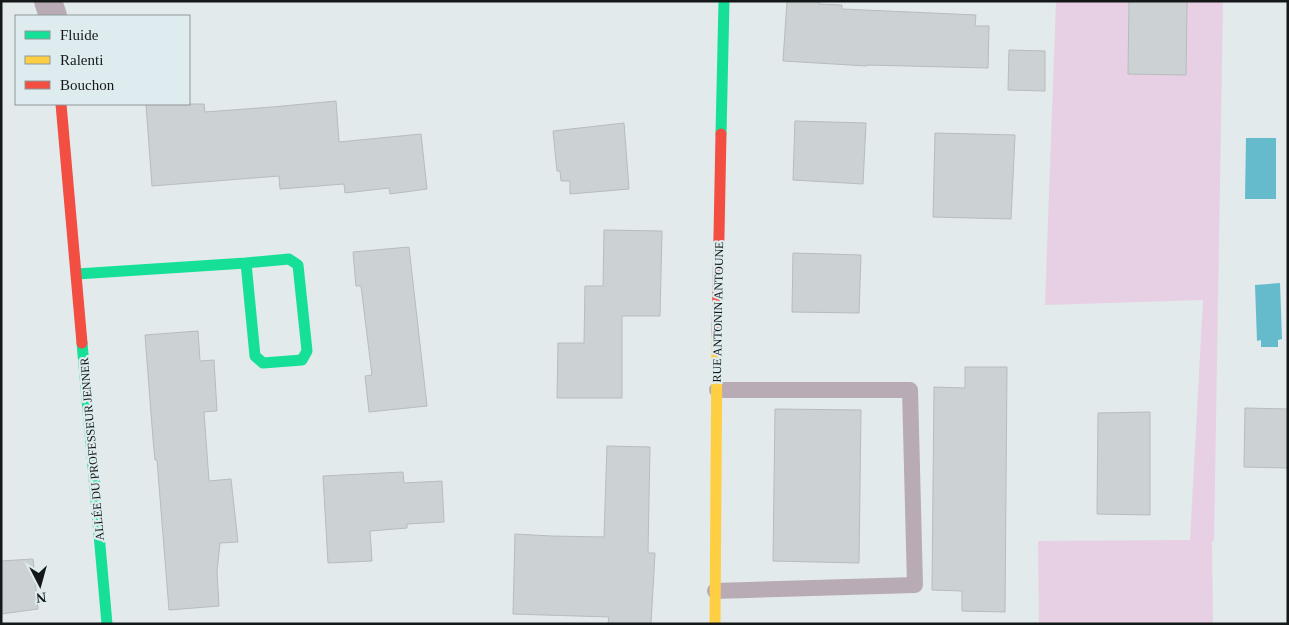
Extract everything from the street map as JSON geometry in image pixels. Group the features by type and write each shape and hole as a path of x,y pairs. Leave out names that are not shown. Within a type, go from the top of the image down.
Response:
{"street":[{"path":"48,1 53,15"},
{"name":"RUE ANTONIN ANTOUNE","path":"715,624 724,1"},
{"name":"ALLÉE DU PROFESSEUR JENNER","path":"61,105 107,624"},
{"path":"77,274 289,259 298,265 307,351 302,360 263,363 255,356 246,263"}],"lane":[{"path":"715,591 915,585 910,390 717,390"}],"shaded area":[{"path":"1056,1 1223,1 1214,541 1212,541 1213,624 1039,624 1038,541 1190,540 1203,300 1045,305"}],"water":[{"path":"1246,138 1276,138 1276,199 1245,199"},
{"path":"1280,283 1282,339 1278,340 1278,347 1261,347 1261,340 1257,341 1255,285"}],"building":[{"path":"787,1 819,1 819,4 842,5 842,9 976,15 975,26 989,26 988,68 867,66 783,61"},
{"path":"1129,1 1187,1 1186,75 1128,74"},
{"path":"1009,50 1045,51 1045,91 1008,90"},
{"path":"336,101 339,142 421,134 427,189 390,194 389,188 345,193 344,184 280,189 279,176 152,186 146,105 204,104 205,112"},
{"path":"795,121 866,123 863,184 793,180"},
{"path":"624,123 629,189 570,194 570,181 561,181 560,171 557,171 553,131"},
{"path":"935,133 1015,135 1011,219 933,217"},
{"path":"604,230 662,231 660,316 622,316 622,398 557,398 558,343 584,343 585,286 603,286"},
{"path":"409,247 427,406 369,412 365,376 372,375 361,286 356,286 353,252"},
{"path":"793,253 861,255 859,313 792,312"},
{"path":"198,331 200,361 214,360 217,411 204,412 209,481 231,479 238,542 220,543 217,572 219,606 169,610 145,335"},
{"path":"965,367 1007,367 1005,612 962,611 962,591 932,590 934,387 965,388"},
{"path":"1245,408 1288,409 1288,468 1244,467"},
{"path":"775,409 861,410 859,563 773,561"},
{"path":"1150,412 1150,515 1097,514 1098,413"},
{"path":"607,446 650,447 648,553 655,553 651,624 608,623 609,617 513,614 515,534 604,537"},
{"path":"403,472 404,483 442,481 444,522 407,524 407,528 370,531 372,561 328,563 323,476"},
{"path":"33,559 38,609 1,614 1,561"}],"traffic: fast":[{"path":"721,134 724,1"},
{"path":"77,274 246,263 255,356 263,363 302,360 307,351 298,265 289,259 246,263"},
{"path":"82,343 107,624"}],"traffic: slow":[{"path":"715,624 717,336"}],"traffic: jam":[{"path":"61,105 82,343"},
{"path":"717,336 721,134"}]}
